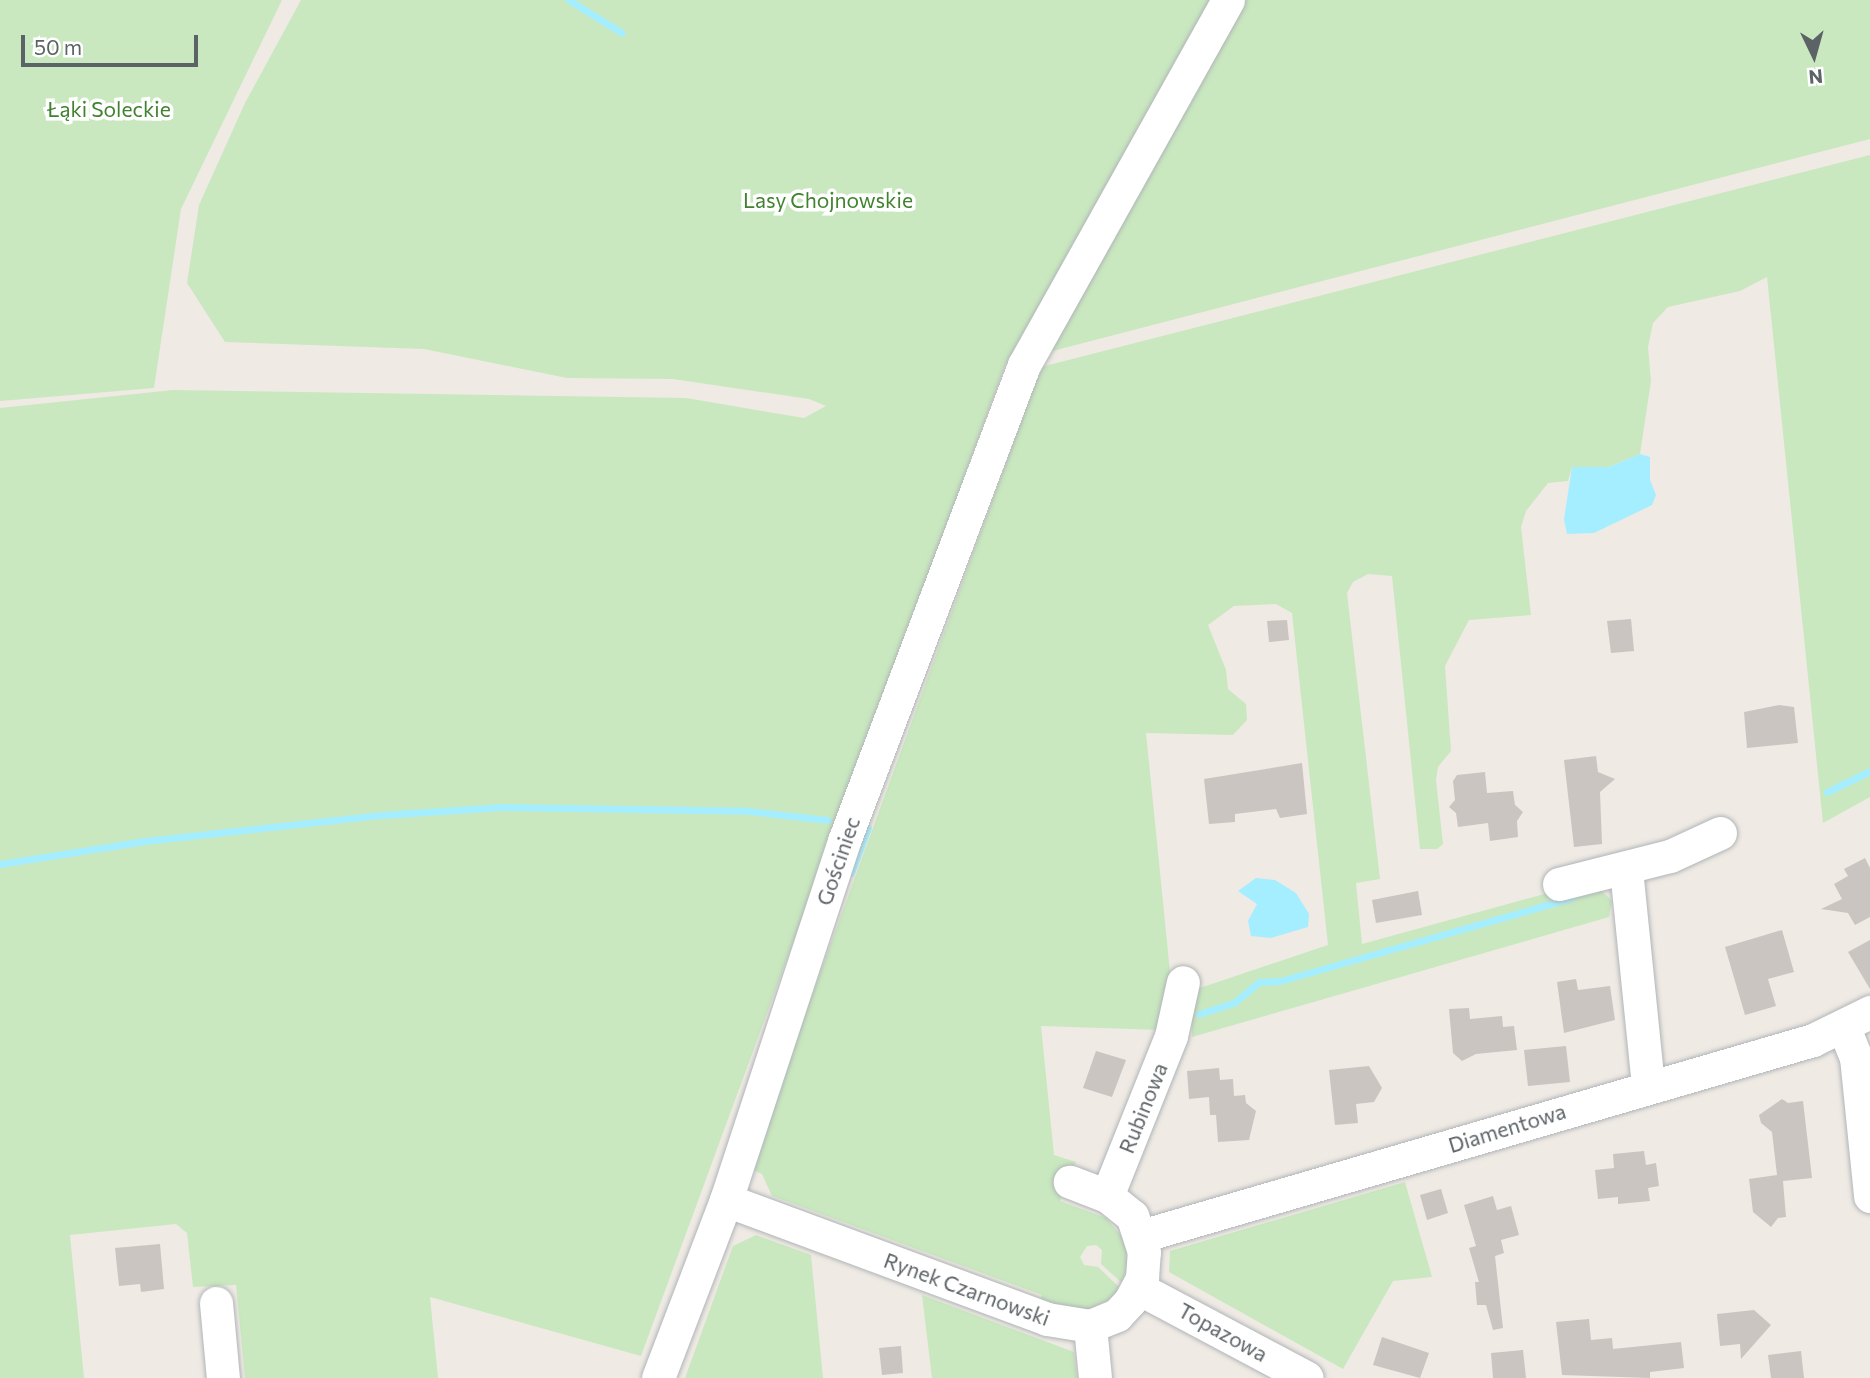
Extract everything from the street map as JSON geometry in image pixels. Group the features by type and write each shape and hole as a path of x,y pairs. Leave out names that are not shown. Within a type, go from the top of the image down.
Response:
{"street":[{"name":"Gościniec","path":"658,1378 726,1200 844,841 1024,365 1228,0"},
{"path":"1559,884 1670,856 1720,833"},
{"path":"1626,869 1648,1086"},
{"name":"Rubinowa","path":"1107,1196 1176,1018 1183,982"},
{"path":"1857,1020 1856,1057 1870,1196"},
{"name":"Diamentowa","path":"1141,1236 1648,1086 1857,1020"},
{"path":"1070,1182 1107,1196 1132,1216 1141,1236 1145,1264 1138,1288 1117,1315 1090,1326 1095,1378"},
{"name":"Rynek Czarnowski","path":"726,1200 1048,1319 1090,1326"},
{"name":"Topazowa","path":"1138,1288 1307,1378"},
{"path":"216,1303 223,1378"}],"green space":[{"name":"Łąki Soleckie","path":"0,0 282,0 181,209 154,388 0,401"},
{"name":"Lasy Chojnowskie","path":"301,0 1870,0 1870,139 1006,363 641,1356 430,1297 438,1378 245,1378 236,1285 193,1287 187,1233 176,1224 70,1235 84,1378 0,1378 0,408 173,390 686,398 804,418 826,406 809,399 673,379 567,378 424,349 225,342 187,283 199,205 245,103"},
{"path":"1870,155 1870,797 1823,823 1767,277 1740,291 1668,307 1653,323 1648,347 1651,381 1640,454 1609,467 1572,467 1568,481 1548,483 1526,511 1521,527 1531,615 1469,620 1445,666 1451,751 1438,767 1436,780 1443,844 1437,849 1420,849 1392,576 1368,574 1353,582 1347,593 1380,879 1356,883 1362,944 1559,890 1596,885 1612,901 1609,917 1192,1037 1191,991 1328,945 1292,613 1276,604 1234,606 1208,625 1226,670 1228,689 1246,704 1247,720 1233,735 1146,733 1171,982 1161,1030 1041,1026 1054,1155 1076,1162 1060,1201 1106,1218 1124,1239 1128,1263 1122,1283 1101,1264 1102,1250 1096,1245 1087,1246 1080,1257 1084,1265 1098,1267 1120,1288 1114,1297 1088,1310 1039,1302 1042,1295 772,1196 762,1174 749,1168 1041,367"},
{"path":"1405,1182 1432,1277 1393,1281 1343,1369 1169,1272 1170,1251"},
{"path":"756,1235 811,1255 823,1378 685,1378 733,1246"},
{"path":"922,1295 1074,1352 1077,1378 932,1378"}],"water":[{"path":"1640,454 1650,457 1650,480 1656,495 1652,505 1594,533 1567,534 1564,519 1572,467 1609,467"},
{"path":"1256,878 1275,880 1296,893 1309,914 1308,927 1271,938 1251,936 1248,921 1257,904 1238,891"}],"building":[{"path":"1631,619 1634,651 1611,653 1607,621"},
{"path":"1287,620 1289,640 1269,642 1267,621"},
{"path":"1779,705 1794,707 1798,743 1747,748 1744,712"},
{"path":"1596,756 1598,772 1615,779 1600,792 1602,844 1574,847 1564,760"},
{"path":"1302,763 1307,814 1280,818 1276,809 1235,814 1235,822 1209,824 1204,779"},
{"path":"1485,772 1487,793 1513,791 1515,805 1523,812 1517,821 1518,837 1490,841 1488,823 1458,827 1456,813 1449,807 1455,800 1453,781 1457,775"},
{"path":"1865,858 1870,868 1870,917 1855,925 1848,913 1821,909 1842,899 1834,884 1848,876 1844,869"},
{"path":"1418,891 1422,915 1376,923 1372,900"},
{"path":"1782,930 1794,972 1768,979 1776,1006 1745,1015 1725,947"},
{"path":"1870,940 1870,989 1848,952"},
{"path":"1576,979 1578,990 1610,986 1615,1020 1564,1033 1557,982"},
{"path":"1469,1008 1470,1019 1502,1016 1503,1027 1514,1026 1517,1050 1476,1054 1462,1061 1453,1053 1449,1009"},
{"path":"1566,1046 1570,1082 1528,1086 1524,1050"},
{"path":"1096,1051 1126,1060 1112,1097 1083,1088"},
{"path":"1369,1066 1382,1088 1374,1102 1356,1104 1358,1123 1335,1125 1329,1070"},
{"path":"1219,1068 1220,1080 1233,1079 1234,1096 1245,1095 1246,1103 1256,1111 1249,1140 1218,1142 1216,1115 1210,1115 1209,1097 1189,1099 1187,1071"},
{"path":"1782,1099 1788,1103 1803,1101 1812,1178 1783,1181 1786,1217 1778,1218 1771,1227 1753,1212 1749,1179 1777,1175 1772,1132 1761,1123 1759,1115"},
{"path":"1644,1151 1646,1165 1656,1163 1659,1186 1648,1188 1650,1201 1618,1204 1618,1197 1598,1199 1595,1170 1614,1168 1613,1154"},
{"path":"1441,1189 1448,1213 1427,1220 1420,1195"},
{"path":"1493,1196 1497,1210 1511,1206 1519,1235 1501,1240 1504,1253 1495,1256 1503,1328 1493,1330 1486,1305 1477,1305 1475,1282 1479,1282 1469,1248 1476,1246 1464,1205"},
{"path":"160,1244 164,1289 141,1292 140,1284 119,1286 115,1248"},
{"path":"1754,1310 1771,1325 1741,1359 1740,1344 1720,1346 1717,1314"},
{"path":"1589,1319 1591,1340 1612,1338 1613,1349 1681,1342 1684,1368 1650,1372 1650,1378 1562,1375 1556,1322"},
{"path":"1382,1337 1429,1353 1420,1378 1373,1365"},
{"path":"901,1346 903,1373 882,1375 879,1348"},
{"path":"1523,1350 1526,1378 1493,1378 1491,1353"},
{"path":"1801,1351 1804,1378 1771,1378 1768,1355"}],"waterway":[{"path":"569,0 622,33"},
{"path":"1827,792 1870,771"},
{"path":"0,864 145,841 382,815 502,807 748,811 827,820"},
{"path":"851,873 868,828"},
{"path":"1199,1014 1235,1002 1259,982 1280,981 1571,898"}]}
